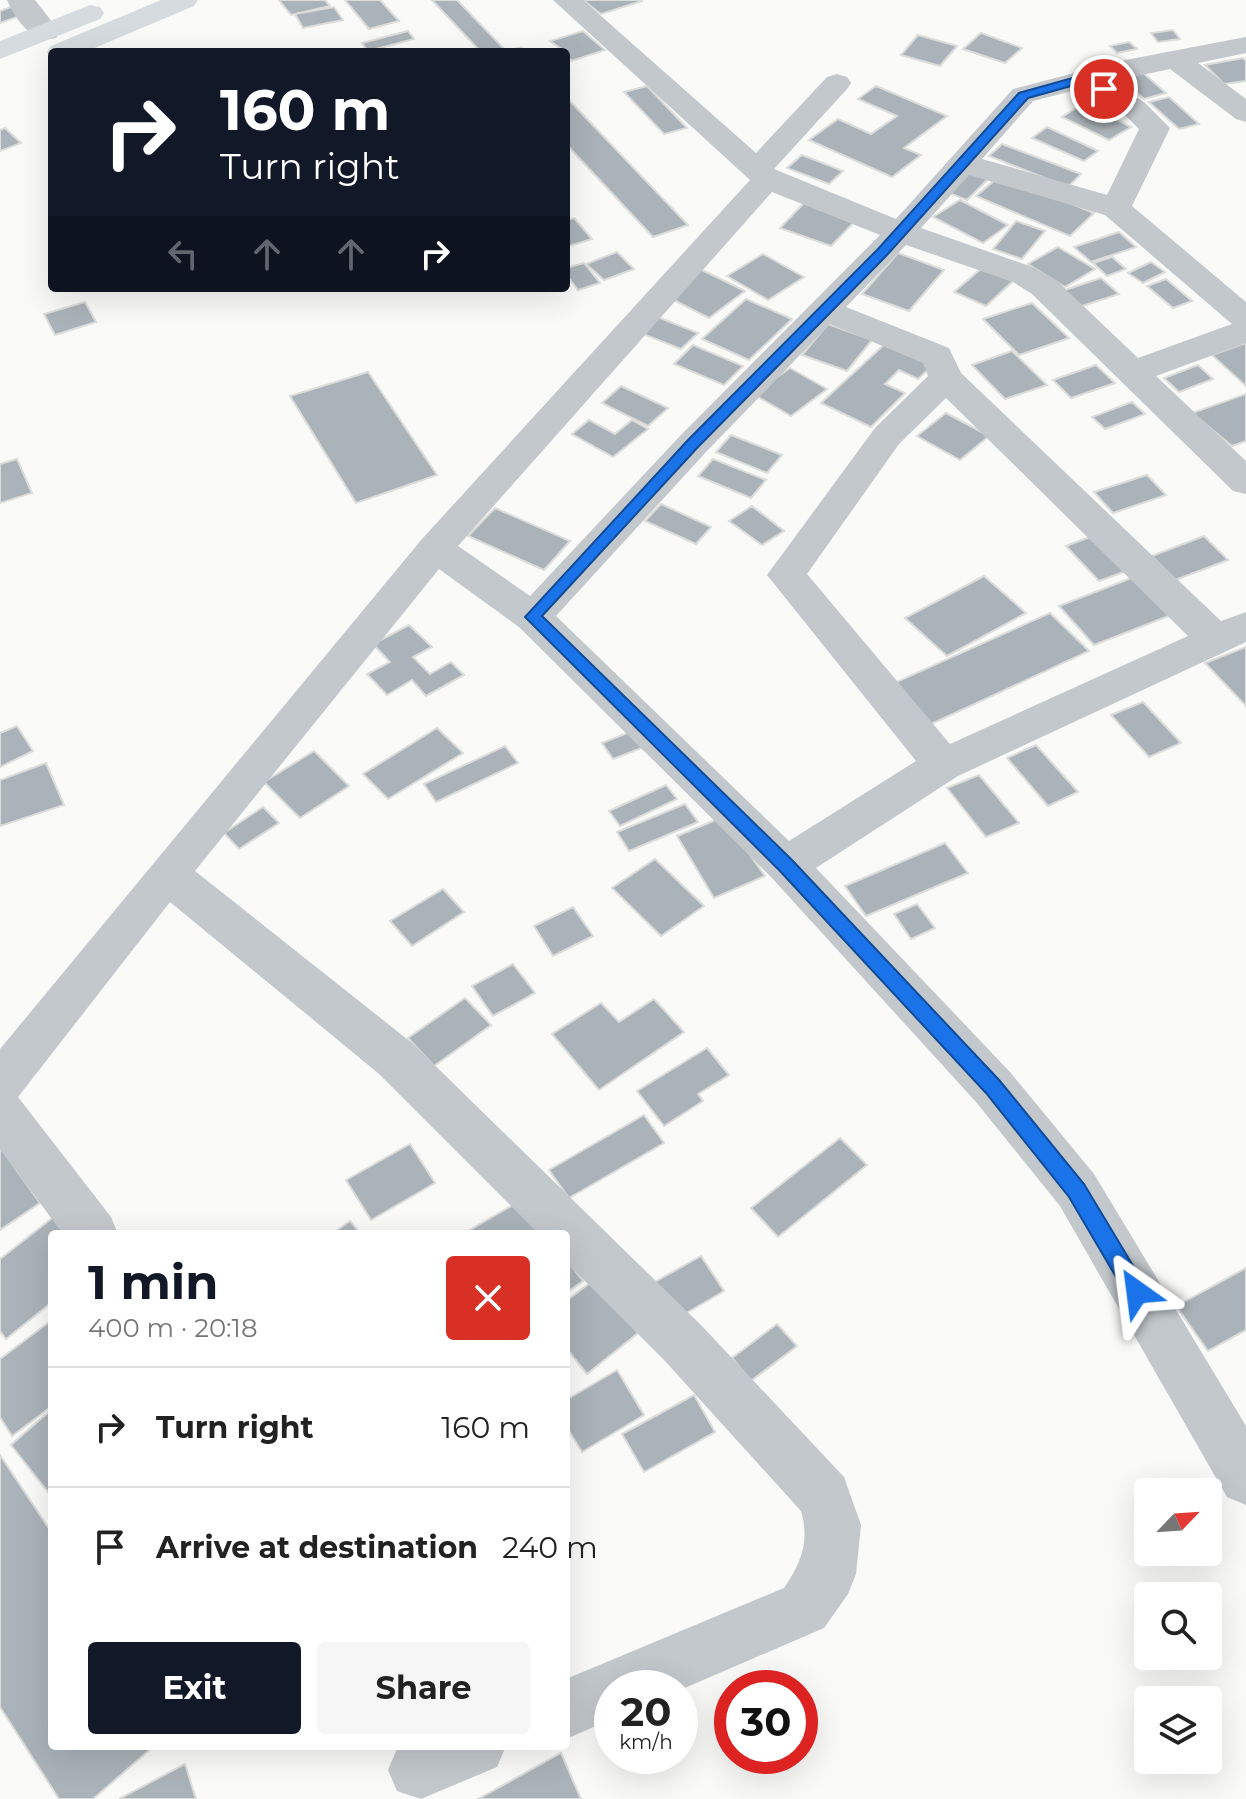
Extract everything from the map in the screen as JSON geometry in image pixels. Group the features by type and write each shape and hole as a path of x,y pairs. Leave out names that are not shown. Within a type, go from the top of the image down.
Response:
{"main road":[{"path":"53,46 122,0"},
{"path":"0,51 53,46 184,0"},
{"path":"0,78 48,49"}],"street":[{"path":"21,0 27,13 53,46"},
{"path":"567,0 761,175 901,232 1034,281 1246,482"},
{"path":"533,617 693,444 827,311 1023,95 1083,79 1246,45"},
{"path":"1175,59 1246,113"},
{"path":"1083,79 1134,108 1155,128 1116,208"},
{"path":"0,1084 167,874 435,548 761,175 837,83"},
{"path":"962,163 1116,208 1246,319"},
{"path":"786,865 943,765 1231,633 946,378 937,356 827,311"},
{"path":"1133,372 1246,331"},
{"path":"943,765 786,575 887,436 946,378"},
{"path":"435,548 533,617 786,865 993,1087 1077,1190 1246,1478"},
{"path":"167,874 395,1058 569,1230"},
{"path":"0,1111 90,1230"},
{"path":"570,1231 683,1343 825,1496 833,1525 828,1574 804,1608 659,1670"},
{"path":"570,1707 594,1697"},
{"path":"418,1772 467,1750"}],"building":[{"path":"279,0 325,0 330,6 291,15"},
{"path":"345,0 380,0 399,21 369,29"},
{"path":"432,0 457,0 503,48 477,48"},
{"path":"583,0 641,0 642,1 601,14"},
{"path":"11,7 22,15 0,23 0,11"},
{"path":"334,7 343,20 303,28 295,14"},
{"path":"1173,30 1180,39 1158,42 1151,33"},
{"path":"408,31 414,39 380,48 366,48 362,43"},
{"path":"583,31 605,50 571,61 570,48 560,48 550,41"},
{"path":"981,33 1022,48 1005,63 963,49"},
{"path":"918,35 957,46 940,66 901,55"},
{"path":"1129,42 1137,49 1117,53 1110,46"},
{"path":"1243,58 1246,61 1246,81 1224,84 1205,65"},
{"path":"1142,72 1166,93 1144,99 1120,77"},
{"path":"647,86 687,128 664,134 624,92"},
{"path":"876,86 947,116 904,148 921,155 892,177 809,140 838,119 871,134 897,116 858,99"},
{"path":"1169,97 1199,124 1179,129 1149,102"},
{"path":"570,101 688,225 653,237 570,148"},
{"path":"1084,103 1131,127 1109,140 1062,117"},
{"path":"1047,127 1098,151 1084,161 1032,138"},
{"path":"5,128 21,143 0,151 0,130"},
{"path":"1002,144 1081,174 1068,187 989,156"},
{"path":"802,155 843,171 829,184 787,168"},
{"path":"966,169 989,178 967,200 944,191"},
{"path":"1001,175 1094,213 1070,236 976,196"},
{"path":"960,200 1008,225 983,243 933,217"},
{"path":"806,201 857,219 831,246 780,228"},
{"path":"574,218 592,239 570,246 570,219"},
{"path":"1016,221 1045,231 1022,259 993,249"},
{"path":"1119,232 1136,247 1091,262 1074,247"},
{"path":"1058,247 1095,269 1065,287 1028,264"},
{"path":"617,252 634,269 604,280 586,264"},
{"path":"898,253 944,270 909,311 862,294"},
{"path":"763,254 804,277 768,300 727,276"},
{"path":"1112,257 1126,269 1107,276 1093,263"},
{"path":"1151,262 1165,272 1143,283 1128,273"},
{"path":"584,263 600,283 578,290 570,279 570,267"},
{"path":"982,268 1013,281 986,306 954,292"},
{"path":"702,270 745,291 709,318 666,296"},
{"path":"1101,278 1119,294 1076,308 1059,292"},
{"path":"1166,279 1192,301 1173,308 1147,286"},
{"path":"746,299 792,319 749,360 702,339"},
{"path":"85,302 96,322 55,335 44,314"},
{"path":"1032,303 1069,338 1019,355 983,319"},
{"path":"650,314 698,333 681,349 633,330"},
{"path":"828,324 872,340 847,371 802,355"},
{"path":"886,343 934,364 918,379 899,370 885,384 905,393 871,427 821,403"},
{"path":"1246,343 1246,386 1212,355"},
{"path":"693,345 743,366 724,385 674,364"},
{"path":"1012,351 1047,385 1005,399 972,365"},
{"path":"1096,365 1115,383 1071,398 1053,380"},
{"path":"1198,365 1213,379 1179,392 1164,378"},
{"path":"790,368 827,389 791,416 753,394"},
{"path":"368,372 437,475 356,503 290,396"},
{"path":"621,386 668,408 648,426 602,403"},
{"path":"1246,394 1246,441 1232,446 1192,413"},
{"path":"1132,402 1145,414 1105,429 1092,417"},
{"path":"946,413 989,436 960,460 917,436"},
{"path":"589,420 615,434 632,420 648,429 613,457 572,434"},
{"path":"731,435 782,455 767,473 716,452"},
{"path":"17,459 32,493 0,503 0,464"},
{"path":"713,459 766,480 751,498 698,476"},
{"path":"1147,475 1166,495 1113,513 1094,492"},
{"path":"661,504 711,527 696,544 645,521"},
{"path":"752,506 784,531 762,545 729,521"},
{"path":"495,508 570,541 544,570 468,536"},
{"path":"1095,535 1129,570 1099,581 1066,546"},
{"path":"1204,536 1228,560 1175,580 1152,556"},
{"path":"984,576 1026,613 947,656 905,618"},
{"path":"1134,577 1171,615 1094,645 1059,606"},
{"path":"1050,613 1089,651 929,725 892,684"},
{"path":"409,625 432,647 413,657 430,674 451,662 464,675 426,696 412,680 387,695 367,674 390,662 373,644"},
{"path":"1246,647 1246,706 1205,663"},
{"path":"1143,702 1181,743 1149,757 1111,715"},
{"path":"17,726 33,751 0,767 0,733"},
{"path":"437,728 463,753 388,799 363,774"},
{"path":"635,730 647,746 613,759 602,743"},
{"path":"1036,745 1078,792 1048,806 1007,758"},
{"path":"505,746 518,763 436,802 424,784"},
{"path":"314,751 349,786 300,818 264,782"},
{"path":"46,763 64,805 0,826 0,780"},
{"path":"979,775 1019,823 986,837 947,788"},
{"path":"666,785 677,799 620,826 609,811"},
{"path":"685,804 698,822 629,851 617,832"},
{"path":"263,807 279,823 239,849 224,833"},
{"path":"723,817 765,876 714,898 677,836"},
{"path":"945,843 968,873 866,916 845,886"},
{"path":"655,859 704,906 661,936 612,888"},
{"path":"443,889 464,912 412,946 390,921"},
{"path":"917,904 935,928 911,939 894,914"},
{"path":"573,907 593,936 553,956 534,926"},
{"path":"513,964 535,993 493,1016 472,986"},
{"path":"465,998 491,1025 434,1066 408,1038"},
{"path":"654,999 684,1032 599,1090 552,1034 601,1003 619,1022"},
{"path":"707,1048 729,1075 698,1094 703,1101 664,1126 637,1091"},
{"path":"644,1115 664,1143 569,1198 549,1170"},
{"path":"840,1138 867,1165 778,1237 751,1208"},
{"path":"410,1144 435,1183 371,1220 346,1180"},
{"path":"0,1147 40,1203 0,1230"},
{"path":"518,1202 536,1230 470,1230"},
{"path":"60,1212 76,1230 48,1230 48,1305 6,1339 0,1331 0,1259"},
{"path":"350,1221 358,1230 338,1230"},
{"path":"701,1256 724,1291 676,1319 653,1283"},
{"path":"570,1264 583,1281 570,1290"},
{"path":"1246,1268 1246,1330 1208,1351 1176,1306"},
{"path":"594,1280 638,1333 587,1374 570,1353 570,1298"},
{"path":"48,1323 48,1409 12,1436 0,1417 0,1359"},
{"path":"777,1324 797,1346 751,1381 732,1358"},
{"path":"617,1370 644,1415 582,1452 570,1432 570,1398"},
{"path":"694,1395 715,1432 644,1472 622,1434"},
{"path":"48,1413 48,1492 11,1445"},
{"path":"0,1455 48,1527 48,1750 149,1750 93,1799 59,1799 0,1707"},
{"path":"561,1753 581,1799 478,1799"},
{"path":"185,1764 196,1799 119,1799"}],"route":[{"path":"1104,89 1083,79 1023,95 883,252 693,444 533,617 786,865 993,1087 1077,1190 1137,1292"}]}
